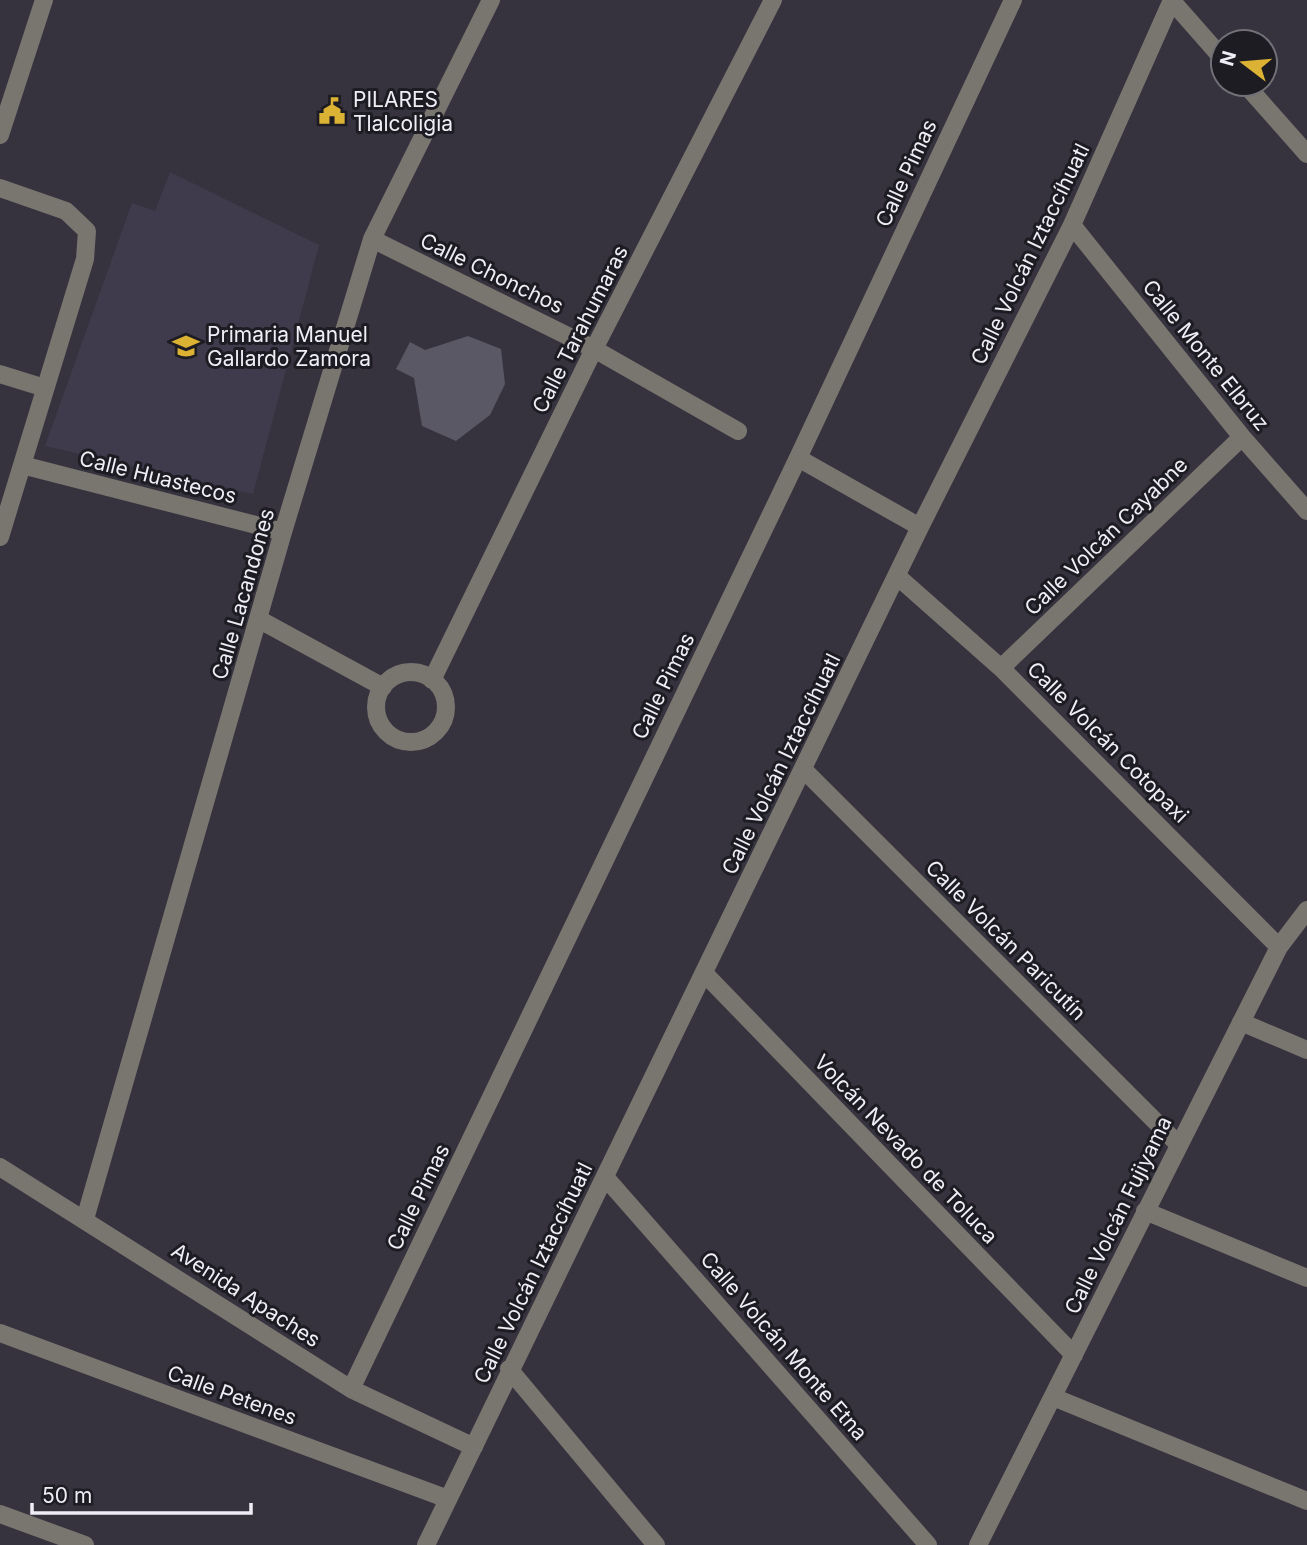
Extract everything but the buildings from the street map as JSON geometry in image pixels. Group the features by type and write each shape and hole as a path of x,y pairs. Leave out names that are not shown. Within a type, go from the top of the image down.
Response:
{"street":[{"path":"0,135 44,0"},
{"name":"Calle Lacandones","path":"85,1219 260,620 283,532 372,239 491,0"},
{"name":"Calle Tarahumaras","path":"432,680 594,349 773,0"},
{"name":"Calle Pimas","path":"351,1389 798,457 1013,0"},
{"path":"1172,1 1209,43"},
{"name":"Calle Volcán Iztaccíhuatl","path":"426,1545 509,1369 705,974 920,527 1072,225 1172,1"},
{"path":"1257,98 1307,154"},
{"path":"0,188 66,211 86,231 85,259 0,537"},
{"name":"Calle Monte Elbruz","path":"1072,225 1242,437 1307,511"},
{"name":"Calle Chonchos","path":"372,239 594,349 738,431"},
{"path":"0,374 45,388"},
{"name":"Calle Volcán Cayabne","path":"1001,667 1242,437"},
{"path":"798,457 920,527"},
{"name":"Calle Huastecos","path":"22,465 283,532"},
{"name":"Calle Volcán Cotopaxi","path":"897,576 1001,667 1279,947"},
{"path":"260,620 383,687"},
{"path":"406,672 417,673 432,680 443,694 444,716 431,735 409,742 398,740 381,725 376,703 383,687 395,676 406,672"},
{"name":"Calle Volcán Paricutín","path":"803,769 1178,1144"},
{"name":"Calle Volcán Fujiyama","path":"978,1545 1279,947 1307,910"},
{"name":"Volcán Nevado de Toluca","path":"705,974 1074,1356"},
{"path":"1241,1022 1307,1050"},
{"name":"Avenida Apaches","path":"0,1167 351,1389 474,1447"},
{"name":"Calle Volcán Monte Etna","path":"605,1177 928,1545"},
{"path":"1145,1211 1307,1278"},
{"name":"Calle Petenes","path":"0,1333 449,1499"},
{"path":"509,1369 656,1545"},
{"path":"1053,1397 1307,1502"},
{"path":"0,1514 85,1545"}],"shaded area":[{"name":"Primaria Manuel Gallardo Zamora","path":"170,172 319,245 253,494 45,446 132,203 155,211"}],"place":[{"name":"PILARES Tlalcoligia","path":"332,111"},
{"name":"Primaria Manuel Gallardo Zamora","path":"186,346"}]}
